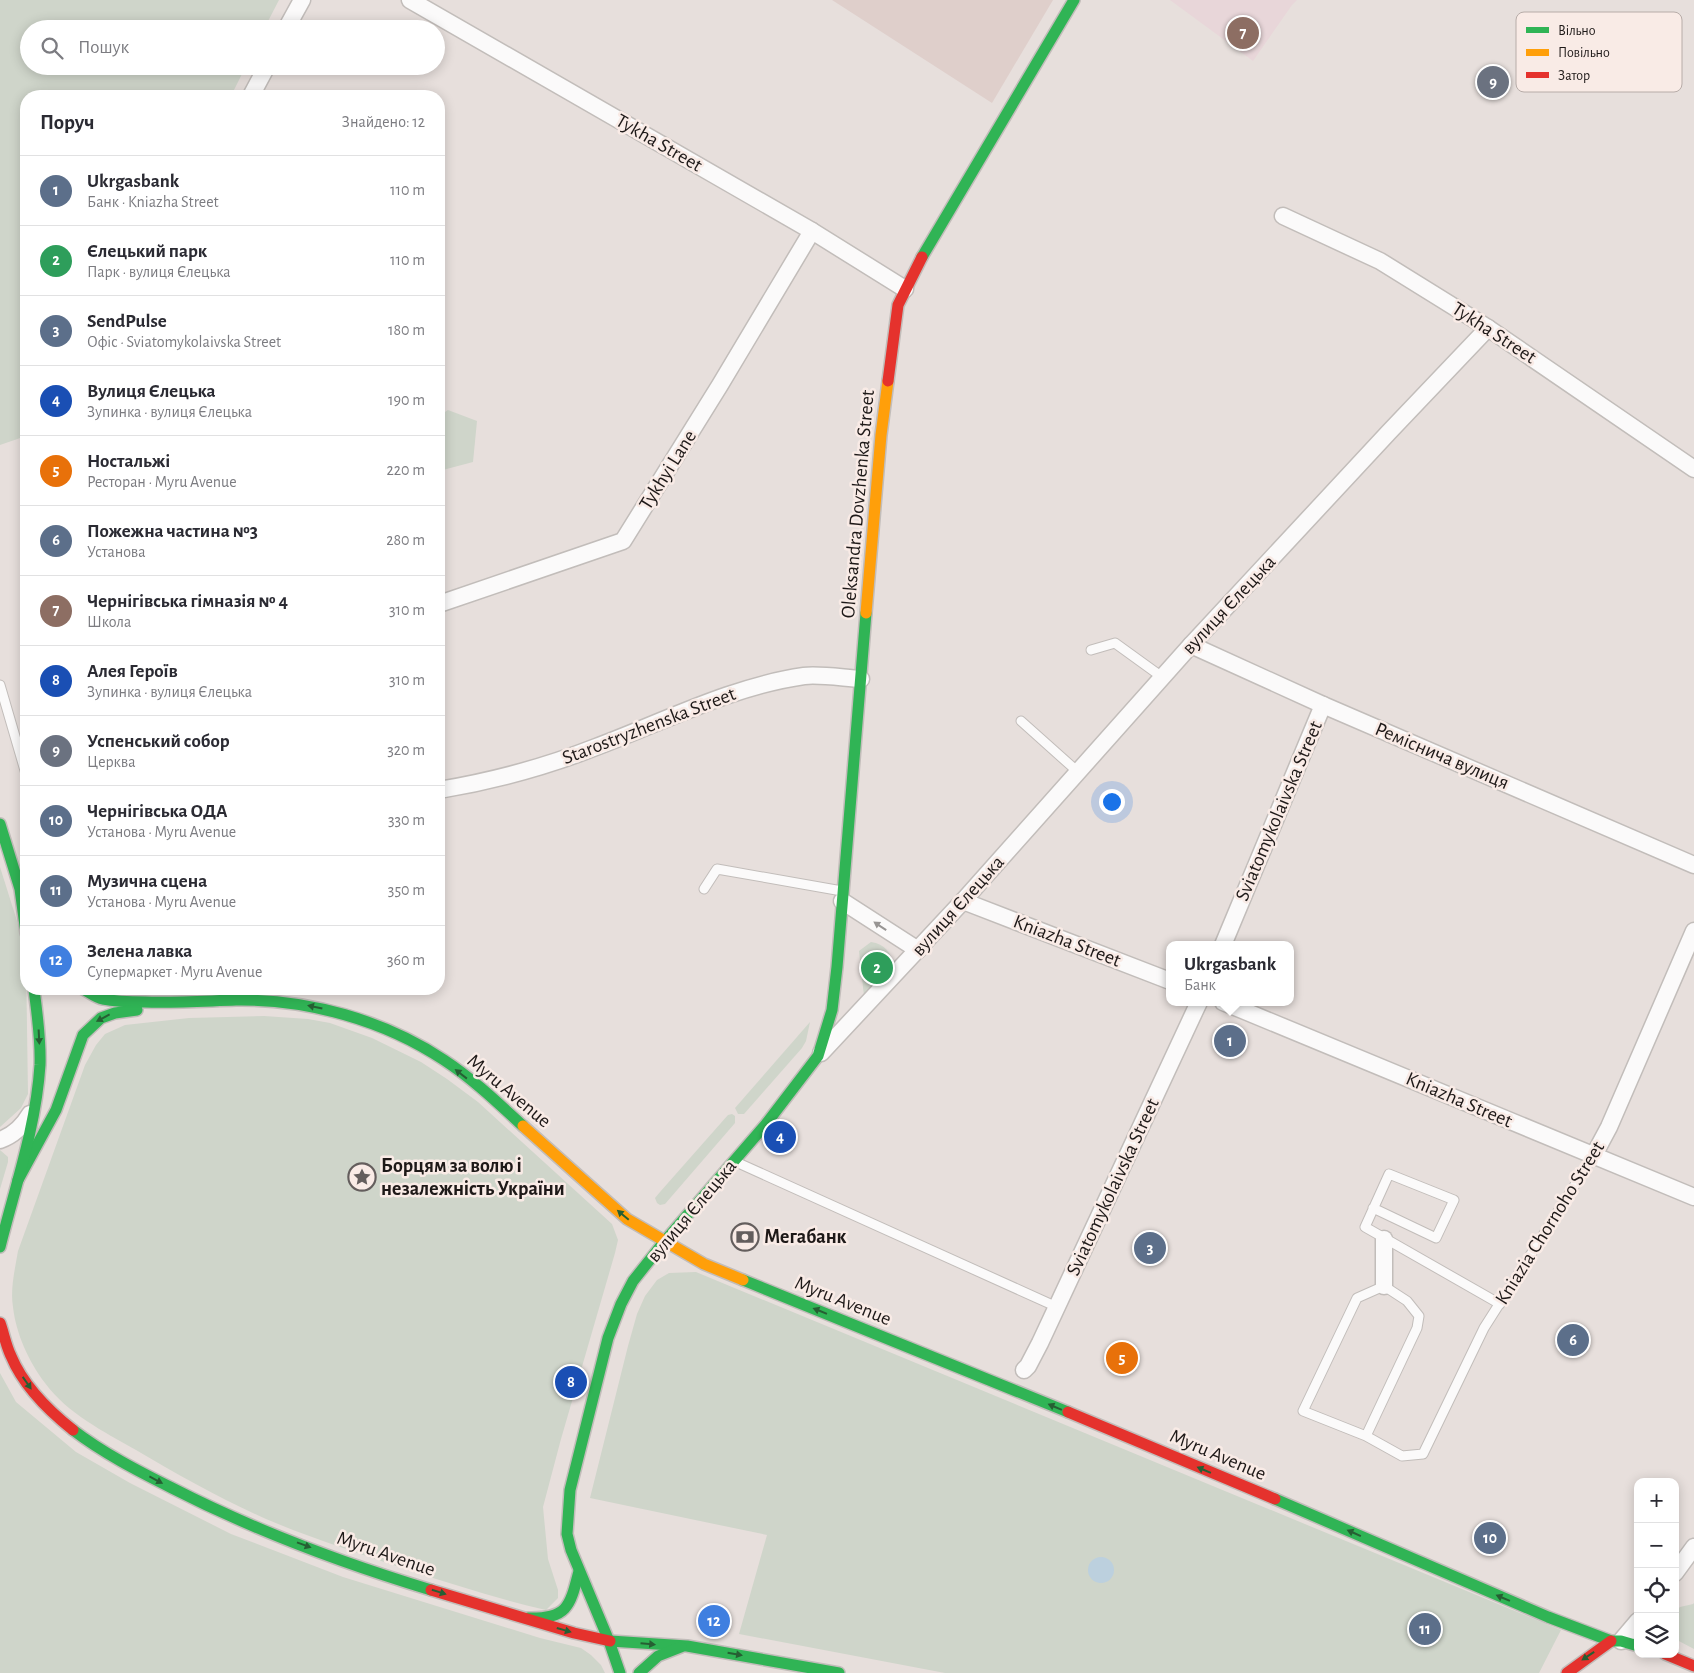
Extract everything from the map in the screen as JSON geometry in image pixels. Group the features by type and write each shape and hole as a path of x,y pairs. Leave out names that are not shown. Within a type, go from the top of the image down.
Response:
{"main road":[{"name":"Oleksandra Dovzhenka Street","path":"818,1056 832,1010 837,967 881,435 898,305 920,260 1074,0"},
{"path":"0,824 20,889"},
{"path":"0,1247 35,1105 40,1039 35,995"},
{"name":"Myru Avenue","path":"94,995 101,999 121,1002 280,1001 336,1012 374,1024 417,1043 446,1061 498,1103 627,1219 704,1264 1015,1390 1332,1523 1548,1617 1616,1641 1634,1645"},
{"path":"60,1063 83,1035 101,1018 114,1013 185,1003"},
{"path":"18,1180 56,1110 83,1035"},
{"name":"вулиця Єлецька","path":"620,1673 609,1641 571,1550 567,1534 570,1490 608,1338 621,1304 633,1281 664,1242 766,1124 818,1056"},
{"path":"35,1105 50,1077"},
{"name":"Myru Avenue","path":"0,1323 5,1351 27,1383 58,1418 80,1435 140,1472 248,1525 392,1578 520,1617 609,1641 687,1646 839,1673"},
{"path":"520,1617 547,1618 559,1614 569,1603 580,1570"},
{"path":"1567,1673 1582,1660 1616,1641"},
{"path":"639,1673 653,1659 669,1649 687,1646"},
{"path":"1675,1658 1694,1666"}],"street":[{"path":"291,20 302,0"},
{"name":"Tykha Street","path":"410,0 445,20"},
{"name":"Tykha Street","path":"445,20 812,231 905,289"},
{"path":"254,90 262,75"},
{"name":"Tykha Street","path":"1283,216 1380,261 1488,328 1694,469"},
{"name":"Tykhyi Lane","path":"445,602 623,542 812,231"},
{"name":"вулиця Єлецька","path":"818,1056 963,901 1191,645 1488,328"},
{"name":"Реміснича вулиця","path":"1191,645 1323,705 1694,865"},
{"name":"Starostryzhenska Street","path":"445,789 486,782 539,767 700,706 759,686 806,676 861,679"},
{"name":"Sviatomykolaivska Street","path":"1225,941 1323,705"},
{"path":"842,896 918,950"},
{"name":"Kniazha Street","path":"963,901 1166,979"},
{"name":"Kniazia Chornoho Street","path":"1594,1155 1609,1127 1694,931"},
{"name":"Sviatomykolaivska Street","path":"1024,1370 1028,1366 1057,1307 1197,1006"},
{"name":"Kniazha Street","path":"1233,1006 1694,1197"},
{"path":"0,1140 18,1130 25,1123 35,1105"},
{"path":"1384,1238 1384,1286"},
{"path":"1678,1568 1694,1548"},
{"path":"1616,1641 1634,1625"}],"lane":[{"path":"1091,650 1115,643 1162,677"},
{"path":"0,685 20,753"},
{"path":"1021,721 1078,772"},
{"path":"704,889 717,869 842,896"},
{"name":"Kniazia Chornoho Street","path":"1384,1286 1357,1298 1302,1411 1366,1436 1402,1456 1423,1454 1484,1328 1594,1155"},
{"path":"733,1161 1057,1307"},
{"path":"1373,1208 1436,1238 1454,1200 1389,1174 1373,1208 1365,1228 1500,1304"},
{"path":"1366,1436 1416,1328 1419,1316 1407,1301 1384,1286"}],"shaded area":[{"path":"0,0 279,0 269,20 20,20 20,75 242,75 234,90 20,90 20,438 0,445"},
{"path":"832,0 1053,0 992,103"},
{"path":"1170,0 1297,0 1253,61"},
{"path":"448,410 477,421 473,462 445,469 445,412"},
{"path":"0,867 20,934 20,995 27,995 28,1094 21,1108 0,1127"},
{"path":"871,942 887,950 894,965 864,996 859,951"},
{"path":"264,1016 308,1019 330,1023 372,1038 421,1062 478,1102 612,1224 618,1240 615,1253 543,1507 548,1559 558,1590 558,1598 546,1610 475,1591 405,1569 317,1539 233,1504 99,1429 75,1413 54,1394 29,1357 17,1327 12,1300 13,1279 18,1251 85,1065 96,1045 105,1034 125,1025 189,1018"},
{"path":"810,1022 806,1041 802,1048 744,1114 738,1114 735,1108"},
{"path":"732,1114 735,1116 735,1123 665,1204 660,1205 657,1203 655,1198 660,1192 728,1115"},
{"path":"0,1150 8,1157 8,1162 0,1189"},
{"path":"696,1272 1561,1630 1539,1673 945,1673 739,1634 767,1535 590,1498 628,1346 637,1314 645,1296 657,1280 669,1273"},
{"path":"0,1373 16,1402 76,1452 130,1483 231,1534 343,1577 540,1638 581,1648 601,1665 605,1673 0,1673"},
{"path":"1693,1604 1694,1649 1679,1641 1679,1608"}],"water":[{"path":"1101,1557 1110,1561 1114,1570 1110,1579 1101,1583 1092,1579 1088,1570 1092,1561"}],"traffic: fast":[{"path":"922,257 1074,0"},
{"path":"664,1242 766,1124 818,1056 832,1010 837,967 866,613"},
{"path":"0,824 20,889"},
{"path":"0,1247 30,1134 38,1088 40,1046 35,995"},
{"path":"93,995 119,1001 236,1000 290,1003 318,1008 371,1023 421,1046 455,1067 523,1126"},
{"path":"18,1180 56,1110 83,1035 101,1018 115,1013 137,1010"},
{"path":"620,1673 609,1641 571,1550 567,1534 570,1490 608,1338 621,1304 633,1281 664,1242"},
{"path":"743,1280 1068,1412"},
{"path":"73,1430 134,1468 235,1518 299,1545 431,1590"},
{"path":"1275,1499 1548,1617 1611,1641 1621,1641 1634,1645"},
{"path":"528,1618 552,1616 565,1608 573,1593 579,1571"},
{"path":"610,1641 687,1646 839,1673"},
{"path":"639,1673 658,1656 681,1647"}],"traffic: slow":[{"path":"866,613 881,435 888,381"},
{"path":"523,1126 627,1219 704,1264 743,1280"}],"traffic: jam":[{"path":"888,381 898,305 922,257"},
{"path":"0,1323 9,1352 22,1377 46,1406 73,1430"},
{"path":"1068,1412 1275,1499"},
{"path":"431,1590 574,1633 610,1641"},
{"path":"1567,1673 1611,1641"},
{"path":"1675,1658 1694,1666"}],"place":[{"name":"Чернігівська гімназія № 4","path":"1243,33"},
{"name":"Успенський собор","path":"1493,82"},
{"name":"Єлецький парк","path":"877,968"},
{"name":"Ukrgasbank","path":"1230,1041"},
{"name":"Вулиця Єлецька","path":"780,1137"},
{"name":"Борцям за волю і незалежність України","path":"362,1177"},
{"name":"Мегабанк","path":"745,1237"},
{"name":"SendPulse","path":"1150,1248"},
{"name":"Пожежна частина №3","path":"1573,1340"},
{"name":"Ностальжі","path":"1122,1358"},
{"name":"Алея Героїв","path":"571,1382"},
{"name":"Чернігівська ОДА","path":"1490,1538"},
{"name":"Зелена лавка","path":"714,1621"},
{"name":"Музична сцена","path":"1425,1629"}]}
